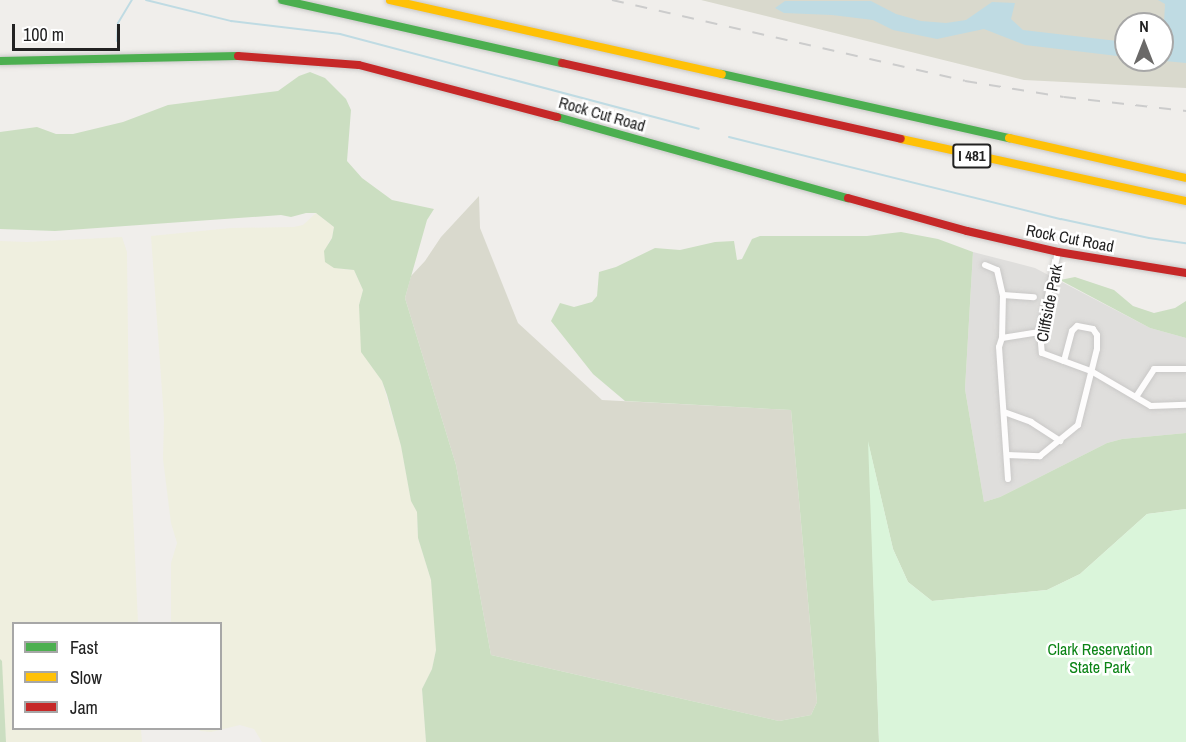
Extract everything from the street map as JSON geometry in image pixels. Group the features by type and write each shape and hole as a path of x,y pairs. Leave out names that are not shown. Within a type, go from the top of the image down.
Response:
{"main road":[{"name":"I 481","path":"282,0 1149,195 1186,201"},
{"name":"I 481","path":"390,0 1186,177"},
{"name":"Rock Cut Road","path":"0,61 239,56 304,59 376,69 967,231 1058,252 1186,273"}],"street":[{"name":"Cliffside Park","path":"1058,252 1040,332 1042,353 1091,371 1151,406 1186,405"},
{"path":"985,265 997,270 1003,295 1002,338 999,347 1008,479"},
{"path":"1003,295 1034,297"},
{"path":"1007,455 1040,456 1078,425 1098,340 1097,335 1089,327 1077,326 1072,331 1064,361"},
{"path":"1002,338 1040,332"},
{"path":"1136,396 1154,369 1186,369"},
{"path":"1004,412 1031,422 1060,441"}],"shaded area":[{"path":"701,0 1186,0 1186,88 1024,80"},
{"path":"479,196 480,228 518,323 602,400 791,410 817,702 811,715 779,721 491,655 456,465 405,298 411,276 425,261 441,237"},
{"path":"973,252 1035,268 1150,328 1186,338 1186,433 1122,439 1107,443 1000,497 984,502 965,389"}],"green space":[{"path":"310,72 325,78 346,99 351,110 347,161 362,178 392,200 434,209 427,220 405,298 456,465 491,655 779,721 811,715 817,702 791,410 625,401 593,374 551,321 560,303 574,307 592,302 597,296 599,272 616,267 655,248 680,250 715,242 734,241 737,260 742,259 752,239 760,236 867,236 901,232 938,239 973,252 965,389 984,502 1000,497 1107,443 1122,439 1186,433 1186,509 1147,514 1080,574 1047,590 932,601 908,582 893,549 869,446 879,742 426,742 422,689 432,669 436,650 431,580 418,538 417,512 411,501 401,446 387,395 382,381 361,352 359,305 363,290 354,270 334,268 325,262 324,251 332,238 334,227 316,213 306,213 291,217 281,215 55,231 0,229 0,132 37,127 56,134 73,134 123,122 168,105 278,91 299,76"},
{"path":"316,213 334,227 332,238 328,243 340,269 354,270 363,290 359,305 369,363 382,381 401,446 411,500 417,512 418,538 431,580 435,611 436,650 432,669 422,689 426,742 262,742 254,729 240,725 222,729 222,622 171,622 171,563 177,543 171,523 163,459 164,419 151,236 231,228 303,225"},
{"path":"122,237 127,252 129,424 138,622 12,622 12,730 141,730 142,742 6,742 0,659 0,241 27,242"},
{"path":"1075,277 1114,290 1133,306 1154,313 1175,308 1186,301 1186,338 1150,328 1060,280"},
{"name":"Clark Reservation State Park","path":"868,441 893,549 908,582 932,601 1047,590 1080,574 1147,514 1186,509 1186,742 879,742"},
{"path":"0,659 2,661 6,742 0,742"},
{"path":"199,730 219,730 211,732"}],"water":[{"path":"1158,0 1186,0 1186,63 1174,62 1174,12 1165,12 1165,4"},
{"path":"785,1 871,1 896,14 921,21 946,23 966,20 992,2 1015,3 1011,19 1023,30 1114,41 1114,56 1025,45 984,29 937,39 893,30 873,20 784,13 775,8"}],"waterway":[{"path":"117,41 118,23 132,0"},
{"path":"146,0 231,21 340,34 699,129"},
{"path":"729,137 1061,219 1149,238 1186,243"}],"railway":[{"path":"612,0 965,81 1064,97 1186,111"}],"traffic: fast":[{"path":"282,0 562,63"},
{"path":"0,61 238,56"},
{"path":"722,74 1009,138"},
{"path":"557,117 848,198"}],"traffic: slow":[{"path":"390,0 722,74"},
{"path":"1009,138 1186,178"},
{"path":"901,139 1186,201"}],"traffic: jam":[{"path":"238,56 359,65 557,117"},
{"path":"562,63 901,139"},
{"path":"848,198 967,231 1058,252 1186,273"}]}
